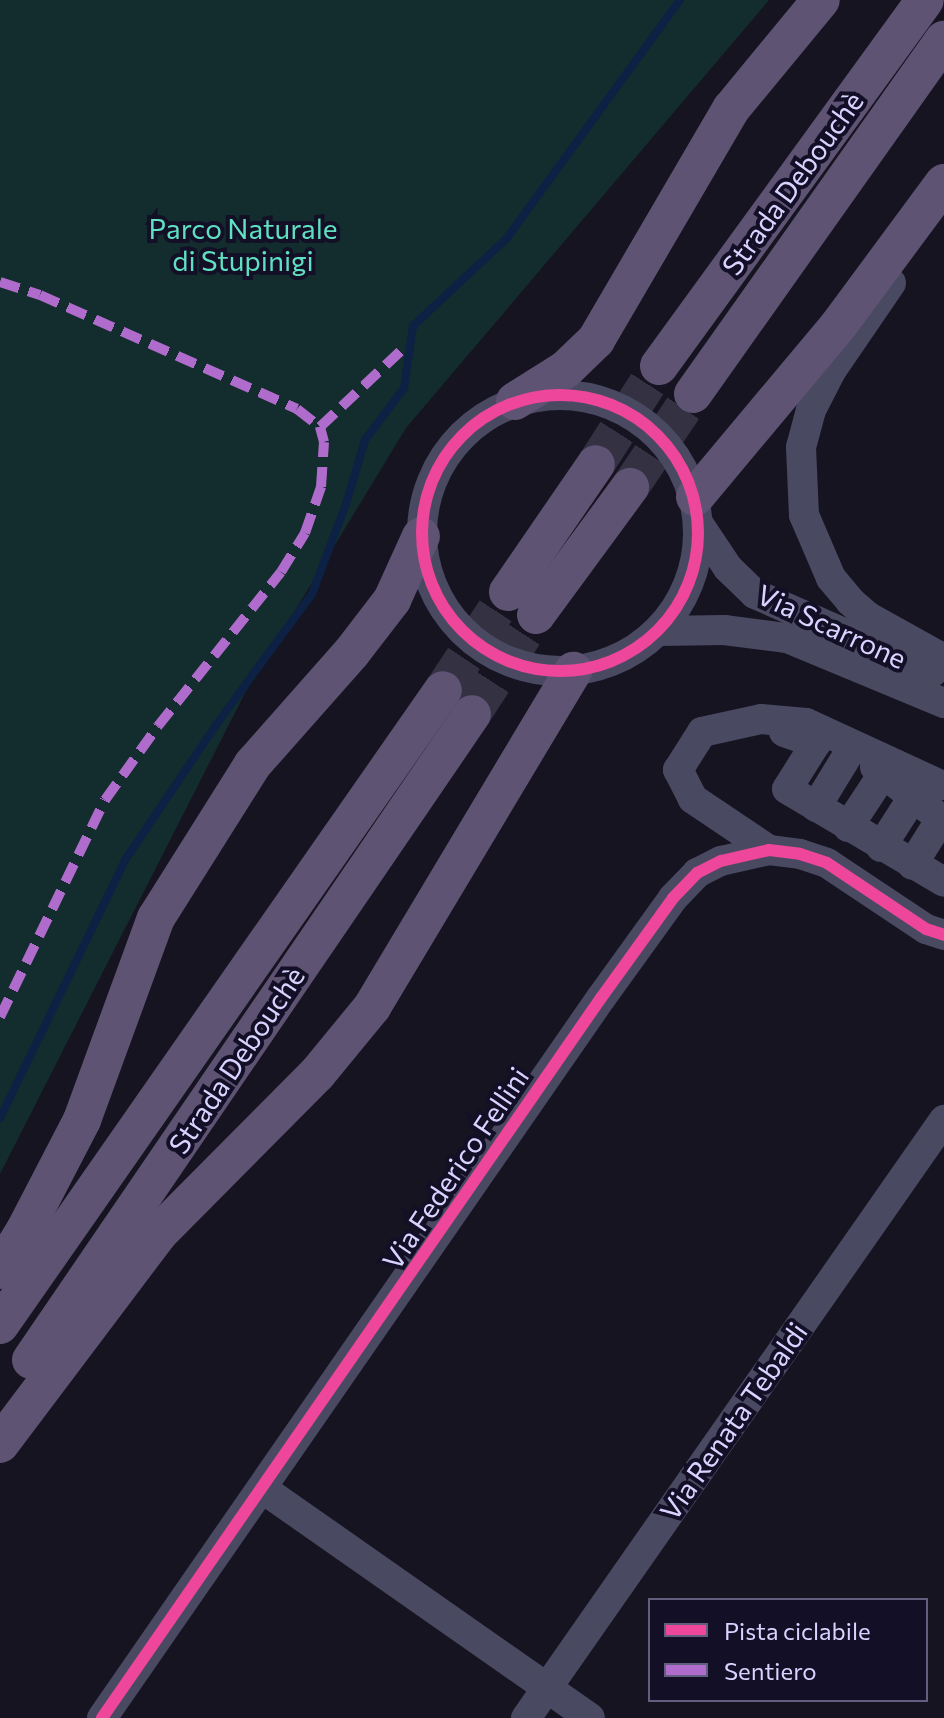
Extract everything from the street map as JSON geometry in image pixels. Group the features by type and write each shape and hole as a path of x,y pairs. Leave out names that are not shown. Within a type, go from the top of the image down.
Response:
{"main road":[{"path":"515,401 566,369 596,340 731,109 821,0"},
{"name":"Strada Debouchè","path":"659,366 925,0"},
{"name":"Strada Debouchè","path":"693,394 944,40"},
{"path":"698,512 942,188"},
{"path":"596,464 522,604 630,487"},
{"path":"0,1270 25,1230 82,1120 156,918 253,764 352,652 392,600 421,536"},
{"path":"0,1444 158,1234 317,1074 372,1007 573,671"},
{"name":"Strada Debouchè","path":"0,1325 360,803 443,690"},
{"name":"Strada Debouchè","path":"0,1405 472,714"}],"street":[{"path":"942,188 917,245 831,371 811,410 801,447 800,482 804,515 831,578 867,616 944,659"},
{"path":"558,393 602,400 641,419 675,453 698,512 687,591 660,631 620,658 573,671 526,668 482,648 449,618 428,579 421,536 426,493 445,453 476,422 515,401 558,393"},
{"name":"Via Scarrone","path":"698,512 728,568 755,594 944,676"},
{"name":"Via Scarrone","path":"660,631 724,630 787,638 944,703"},
{"path":"769,850 693,799 678,770 702,732 761,719 806,723 941,785"},
{"path":"688,754 706,741 728,733 764,730 795,733 816,743 787,789 944,882"},
{"path":"844,742 941,819 912,865"},
{"path":"816,807 844,742"},
{"path":"848,827 883,774"},
{"path":"881,847 913,797"},
{"name":"Via Federico Fellini","path":"102,1718 531,1097 673,898 697,873 721,861 769,850 800,854 827,863 935,932 944,960"},
{"name":"Via Renata Tebaldi","path":"526,1718 943,1120"},
{"path":"263,1489 590,1718"}],"green space":[{"name":"Parco Naturale di Stupinigi","path":"0,0 769,0 406,428 245,693 0,1174"}],"waterway":[{"path":"0,1118 125,860 216,725 312,594 346,504 365,440 404,388 413,326 507,238 680,0"}],"tunnel":[{"path":"596,464 659,366"},
{"path":"630,487 693,394"},
{"path":"443,690 508,592"},
{"path":"472,714 536,615"}],"marked path":[{"path":"0,282 40,295 297,409 320,427"},
{"path":"0,1017 105,800 158,726 281,572 305,533 321,487 324,442 320,427 405,347"}],"cycle path":[{"path":"574,395 625,411 648,426 667,445 688,480 696,506 698,533 696,560 688,586 675,610 658,631 637,648 613,661 574,671 546,671 495,655 472,640 453,621 432,586 424,560 422,519 438,468 453,445 472,426 507,405 533,397 574,395"},
{"path":"102,1718 601,998 673,898 697,873 721,861 769,850 800,854 827,863 926,929 944,935"}]}
